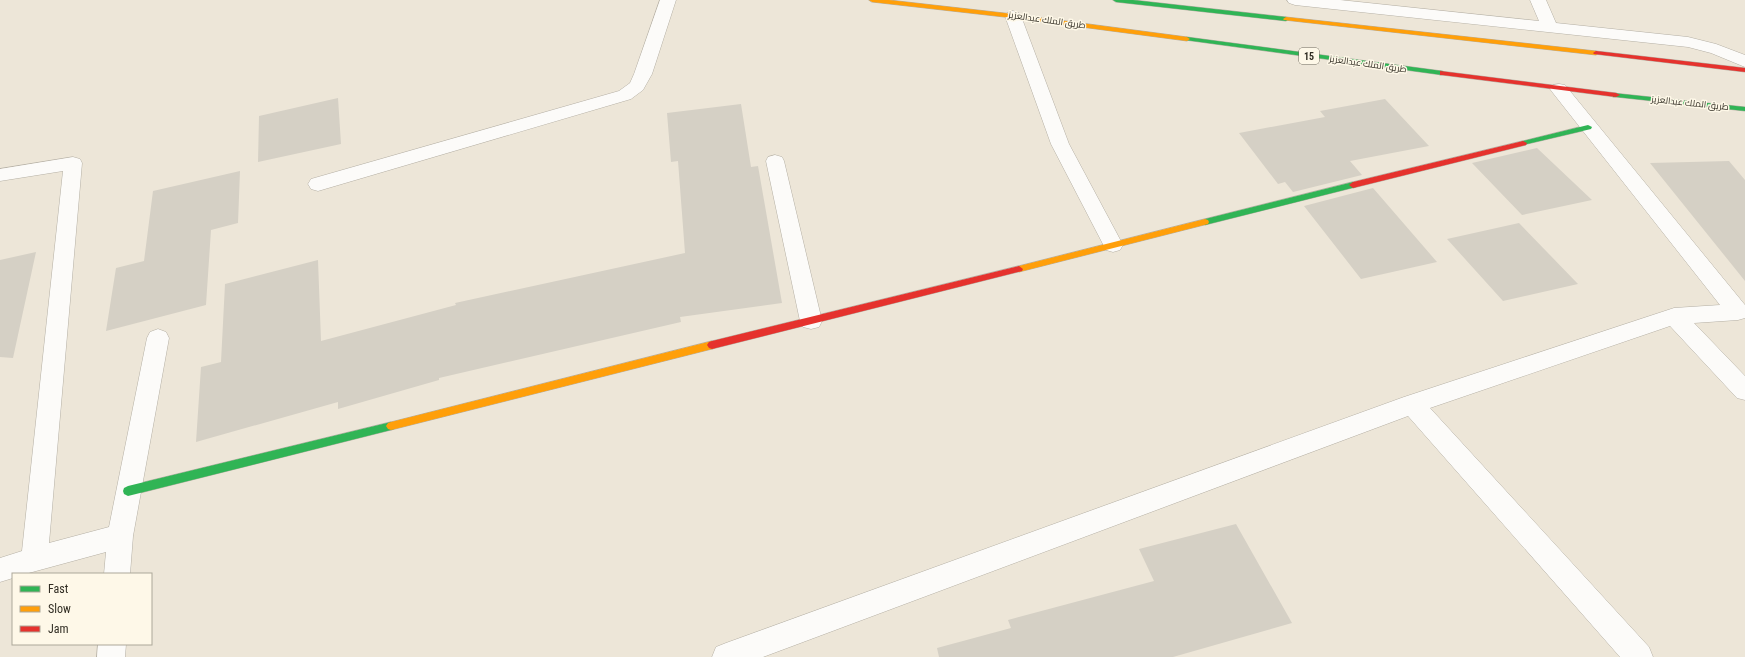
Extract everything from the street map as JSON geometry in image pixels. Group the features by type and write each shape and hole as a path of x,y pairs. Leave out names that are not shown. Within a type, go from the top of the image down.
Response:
{"main road":[{"name":"طريق الملك عبدالعزيز","path":"872,0 1014,16 1559,89 1745,109"},
{"path":"1116,0 1745,70"},
{"path":"128,492 1588,127"}],"street":[{"path":"318,184 625,95 637,86 643,74 668,0"},
{"path":"1295,0 1688,42 1714,48 1745,62"},
{"path":"1538,0 1550,27"},
{"path":"1014,16 1060,144 1112,246"},
{"path":"1559,89 1588,127 1742,312"},
{"path":"775,161 811,321"},
{"path":"0,175 73,163 34,558"},
{"path":"726,657 1412,404 1674,316 1742,312"},
{"path":"1674,316 1745,391"},
{"path":"117,573 120,536 158,338"},
{"path":"1412,404 1639,657"},
{"path":"0,570 34,558 120,536"},
{"path":"111,657 112,645"}],"building":[{"path":"338,98 341,144 258,162 259,116"},
{"path":"1385,99 1429,146 1350,161 1362,175 1293,192 1285,182 1278,184 1239,133 1325,117 1320,111"},
{"path":"741,104 751,167 758,166 782,303 680,317 681,322 439,378 439,380 338,409 338,402 196,442 201,367 221,362 225,284 318,260 321,341 456,305 455,303 685,253 678,161 671,162 667,113"},
{"path":"1537,148 1592,200 1522,215 1472,163"},
{"path":"1729,161 1745,180 1745,281 1650,163"},
{"path":"240,171 238,223 211,230 206,305 106,331 116,268 144,261 153,191"},
{"path":"1373,188 1437,262 1361,279 1304,206"},
{"path":"1519,223 1578,284 1503,301 1447,239"},
{"path":"36,252 13,358 0,357 0,260"},
{"path":"1236,524 1292,623 1173,657 939,657 937,648 1011,628 1008,620 1154,581 1139,549"}],"traffic: fast":[{"path":"1116,0 1286,19"},
{"path":"1187,39 1442,73"},
{"path":"1616,95 1745,109"},
{"path":"1523,143 1588,127"},
{"path":"1205,222 1353,185"},
{"path":"128,491 391,426"}],"traffic: slow":[{"path":"872,0 1013,16 1187,39"},
{"path":"1286,19 1596,53"},
{"path":"1019,269 1205,222"},
{"path":"391,426 712,345"}],"traffic: jam":[{"path":"1596,53 1745,70"},
{"path":"1442,73 1616,95"},
{"path":"1353,185 1523,143"},
{"path":"712,345 1019,269"}]}
